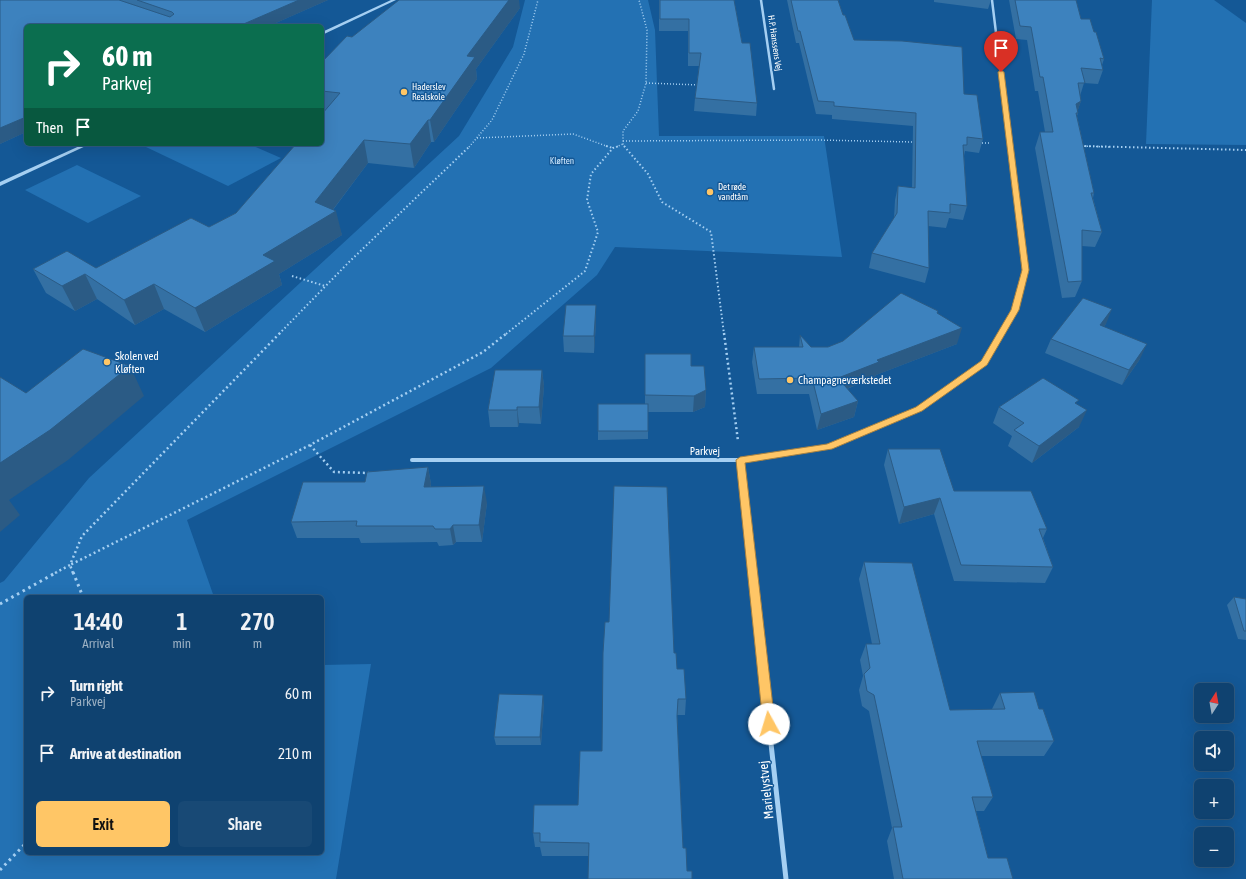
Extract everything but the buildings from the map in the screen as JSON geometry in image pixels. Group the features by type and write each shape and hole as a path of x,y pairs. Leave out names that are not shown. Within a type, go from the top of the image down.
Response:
{"street":[{"path":"324,33 394,0"},
{"name":"H.P. Hanssens Vej","path":"761,0 774,89"},
{"name":"Parkvej","path":"412,460 740,460 829,447 919,409 984,363 1015,310 1025,270 992,0"},
{"path":"0,184 84,146"},
{"name":"Marielystvej","path":"740,460 786,879"}],"path":[{"path":"82,595 70,565 82,536 325,286 462,155 492,120 524,54 538,0"},
{"path":"639,0 647,30 646,83 638,111 623,131 623,142 648,174 662,202 711,232 740,460"},
{"path":"646,83 706,86"},
{"path":"476,138 573,134 613,148"},
{"path":"0,604 70,565 310,445 483,352 586,271 598,232 587,200 591,174 613,148 623,142 817,140 917,142"},
{"path":"979,143 1010,144"},
{"path":"1080,146 1246,150"},
{"path":"292,276 325,286"},
{"path":"310,445 334,472 372,473"},
{"path":"0,870 24,845"}],"green space":[{"name":"Kløften","path":"525,0 648,0 655,30 659,136 824,136 842,257 615,247 597,275 491,368 187,520 213,595 24,595 24,855 324,855 324,665 371,664 336,879 0,879 0,583 4,581 89,478 459,136 513,47"},
{"path":"1152,0 1214,0 1246,23 1246,145 1146,144"},
{"path":"254,146 281,158 228,186 146,147"},
{"path":"77,165 141,196 88,223 25,190"}],"place":[{"name":"Haderslev Realskole","path":"404,92"},
{"name":"Det røde vandtårn","path":"710,192"},
{"name":"Skolen ved Kløften","path":"107,362"},
{"name":"Champagneværkstedet","path":"790,380"}],"route":[{"path":"769,724 740,460 829,447 919,409 984,363 1015,310 1025,270 1001,72"}]}
